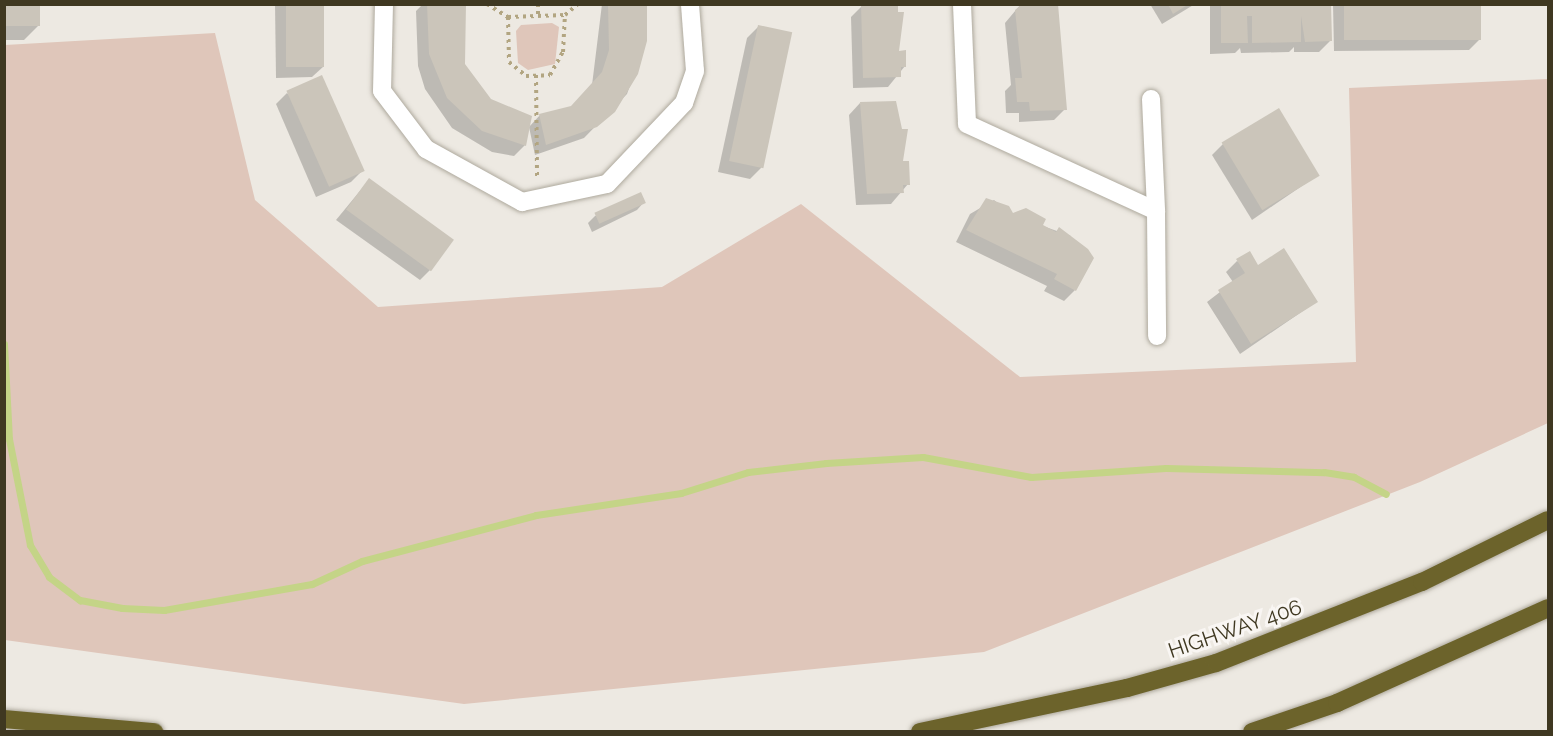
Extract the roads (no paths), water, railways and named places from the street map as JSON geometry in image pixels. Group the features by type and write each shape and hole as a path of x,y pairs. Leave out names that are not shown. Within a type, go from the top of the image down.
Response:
{"highway":[{"name":"HIGHWAY 406","path":"920,732 1127,688 1216,663 1422,582 1548,520"},
{"path":"1252,732 1337,703 1548,608"},
{"path":"4,719 154,732"}],"street":[{"path":"384,4 382,91 426,149 522,202 607,184 684,103 695,71 690,4"},
{"path":"962,4 967,124 1156,211"},
{"path":"1152,99 1157,336"}],"waterway":[{"path":"4,344 9,439 30,545 49,577 80,600 122,608 164,610 312,584 362,561 536,515 681,493 748,472 826,463 923,457 1031,477 1166,468 1324,472 1354,477 1386,494"}]}
